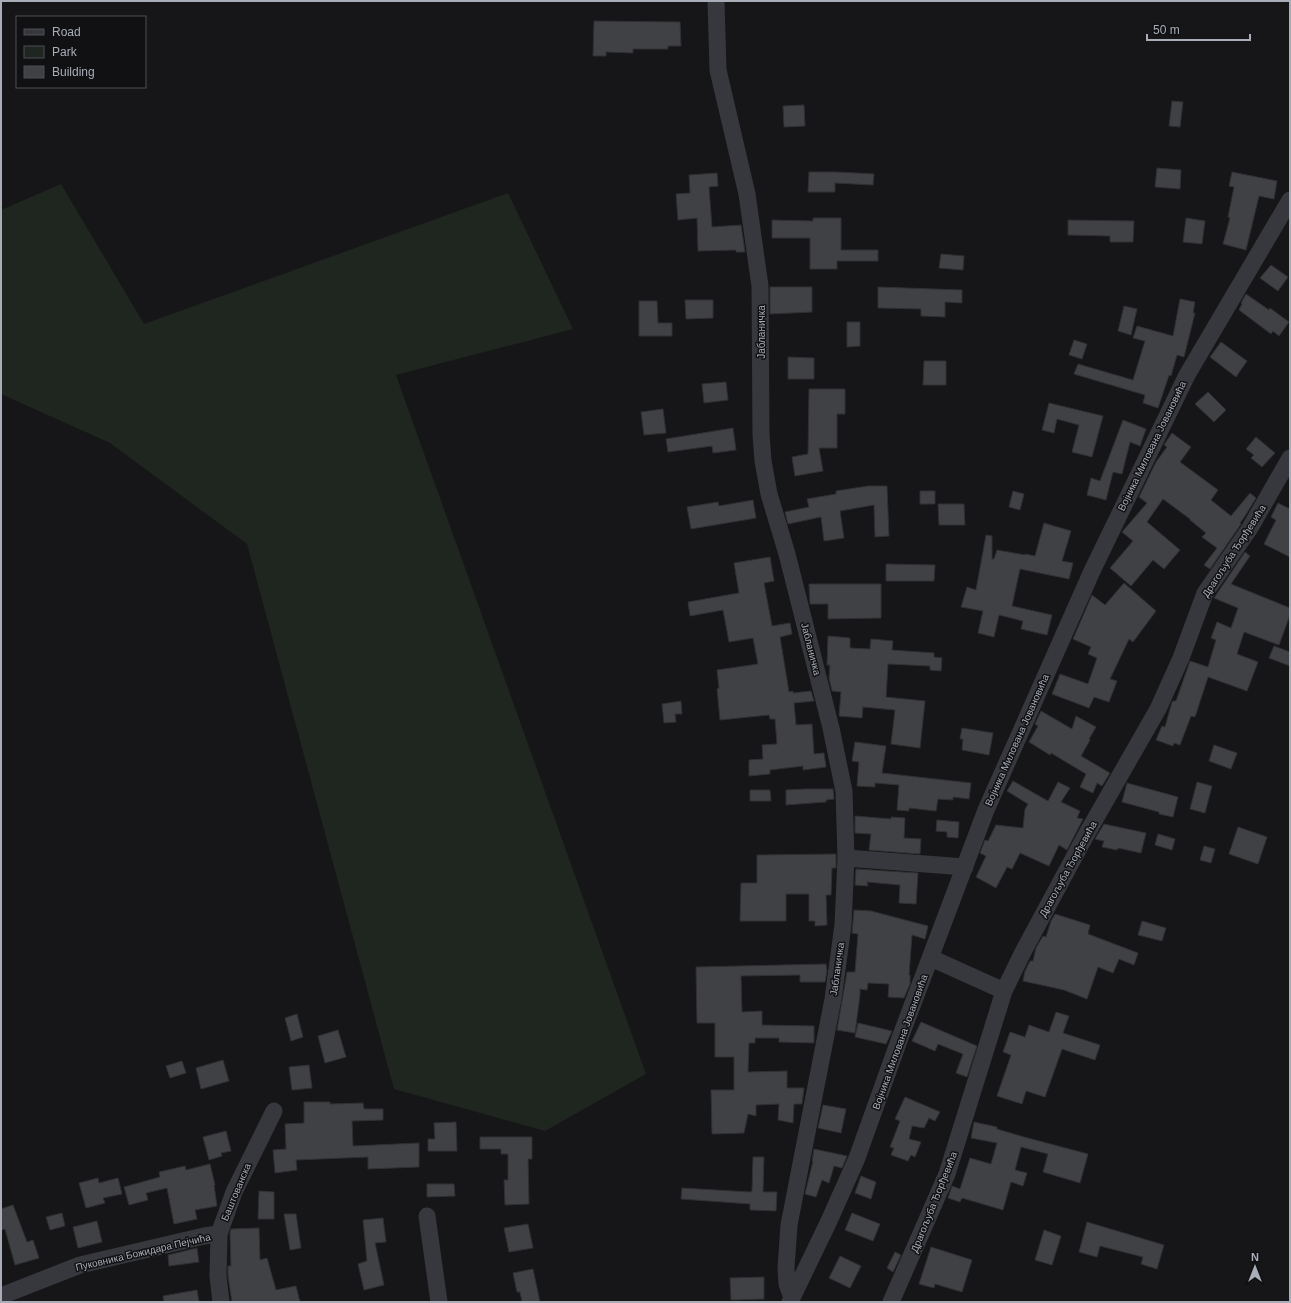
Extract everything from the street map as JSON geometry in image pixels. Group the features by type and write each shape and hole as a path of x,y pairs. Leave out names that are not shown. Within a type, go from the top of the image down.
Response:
{"street":[{"name":"Јабланичка","path":"716,1 718,70 747,194 760,286 761,434 763,461 769,494 787,554 834,744 844,791 846,858 843,925 833,999 789,1225 786,1268 790,1301"},
{"name":"Војника Милована Јовановића","path":"790,1301 829,1221 857,1158 901,1035 986,810 1092,571 1187,375 1290,200"},
{"name":"Драгољуба Ђорђевића","path":"891,1302 947,1174 1004,991 1023,952 1086,835 1158,709 1181,658 1205,593 1250,528 1290,458"},
{"path":"846,858 965,867"},
{"path":"931,958 1004,991"},
{"name":"Баштованска","path":"221,1302 218,1276 219,1234 234,1192 274,1111"},
{"path":"427,1216 439,1302"},
{"name":"Пуковника Божидара Пејчића","path":"1,1296 80,1265 204,1236 219,1234"}],"green space":[{"path":"61,184 144,324 508,193 573,329 396,375 646,1074 545,1131 394,1089 247,544 110,443 1,394 1,210"}],"building":[{"path":"594,21 680,22 681,46 668,46 668,49 633,49 633,53 606,52 606,56 593,56"},
{"path":"1172,101 1183,102 1180,127 1169,126"},
{"path":"804,105 805,126 784,127 783,106"},
{"path":"1157,168 1181,170 1180,189 1155,187"},
{"path":"809,172 874,174 873,185 835,183 835,192 808,192"},
{"path":"1232,172 1277,181 1274,199 1259,196 1246,250 1223,244 1230,218 1228,217 1234,187 1229,186"},
{"path":"717,173 718,186 709,187 712,227 741,225 745,252 736,252 736,250 698,251 697,218 678,220 676,194 690,193 689,175"},
{"path":"813,218 841,218 841,250 878,250 878,261 837,261 837,269 810,269 810,238 772,238 772,220 813,221"},
{"path":"1186,218 1205,221 1202,244 1183,242"},
{"path":"1068,220 1134,221 1133,242 1110,242 1110,236 1068,235"},
{"path":"941,254 964,256 963,270 939,268"},
{"path":"1271,265 1288,277 1278,291 1260,278"},
{"path":"770,287 812,287 812,312 770,314"},
{"path":"878,287 962,290 962,303 945,302 945,317 921,316 921,309 878,308"},
{"path":"1246,294 1269,310 1270,308 1289,322 1279,336 1273,331 1271,334 1239,310"},
{"path":"1180,299 1195,302 1193,313 1195,313 1184,357 1177,355 1171,376 1169,375 1158,408 1143,403 1145,395 1074,374 1078,364 1133,380 1145,341 1133,338 1137,326 1173,336"},
{"path":"685,300 713,300 713,318 686,319"},
{"path":"639,301 657,301 658,323 672,323 672,336 639,336"},
{"path":"1124,306 1137,309 1131,335 1118,331"},
{"path":"847,322 860,322 860,346 847,347"},
{"path":"1074,340 1087,344 1082,359 1069,355"},
{"path":"1221,342 1247,361 1236,377 1210,357"},
{"path":"788,357 814,358 814,379 788,379"},
{"path":"924,361 946,361 946,385 923,385"},
{"path":"726,382 728,400 704,403 702,384"},
{"path":"809,389 845,389 845,414 837,414 837,448 819,448 823,471 795,476 792,457 808,454"},
{"path":"1208,392 1226,410 1214,422 1195,404"},
{"path":"1049,403 1103,416 1092,457 1072,452 1079,425 1057,419 1054,433 1042,430"},
{"path":"663,409 666,433 644,435 641,412"},
{"path":"1123,420 1146,429 1140,446 1130,442 1122,474 1113,472 1106,500 1087,495 1091,478 1100,481"},
{"path":"733,428 736,450 713,453 712,446 668,452 666,439"},
{"path":"1172,433 1191,447 1180,462 1218,490 1211,500 1231,516 1250,493 1256,498 1240,523 1241,524 1210,569 1204,565 1217,548 1202,537 1206,533 1163,499 1147,522 1180,550 1164,569 1153,560 1131,586 1110,568 1133,541 1122,532 1147,503 1139,497 1156,462 1167,447 1164,445"},
{"path":"1256,437 1275,453 1262,467 1251,458 1254,455 1246,449"},
{"path":"868,486 887,486 889,536 875,537 874,505 840,511 844,538 824,541 821,517 788,524 785,512 809,507 807,499 836,494 836,491"},
{"path":"920,491 935,491 935,504 920,504"},
{"path":"1013,491 1024,494 1020,510 1009,507"},
{"path":"753,500 756,518 691,529 687,507 718,502 719,506"},
{"path":"1278,503 1290,509 1290,557 1264,544 1276,520 1271,517"},
{"path":"938,504 964,504 965,525 939,525"},
{"path":"1044,523 1071,531 1062,561 1073,563 1069,579 1020,569 1012,606 1052,615 1047,635 1021,629 1023,621 999,615 994,637 978,633 983,611 961,607 967,587 976,590 986,535 992,536 992,559 994,559 997,550 1035,556"},
{"path":"1245,552 1250,556 1231,584 1290,608 1290,615 1279,645 1244,632 1237,654 1258,662 1247,691 1208,677 1195,717 1191,716 1180,745 1174,743 1173,746 1156,740 1162,726 1165,727 1172,702 1176,701 1190,661 1208,667 1216,640 1211,638 1217,622 1231,628 1238,608 1214,598"},
{"path":"770,557 774,581 764,583 772,626 790,623 792,634 780,637 789,692 811,691 814,701 794,703 796,725 812,724 814,754 824,753 826,767 803,770 803,766 770,770 770,774 749,776 749,760 763,759 762,745 777,744 775,719 770,719 769,715 720,720 717,670 758,664 753,638 729,642 723,610 690,616 688,602 739,593 734,563"},
{"path":"886,564 935,565 934,581 886,581"},
{"path":"1124,583 1156,611 1133,642 1129,639 1110,679 1117,681 1109,702 1094,697 1089,708 1052,694 1060,674 1088,684 1097,658 1088,654 1091,647 1073,639 1092,595 1105,605"},
{"path":"809,584 881,584 881,618 828,619 828,604 810,604"},
{"path":"828,636 850,638 850,648 870,649 871,639 893,641 892,650 934,653 934,657 942,658 941,671 930,670 930,666 888,664 886,697 925,701 920,748 891,744 895,710 863,707 862,718 839,716 841,692 832,691 829,678 830,665 827,665"},
{"path":"1274,646 1290,652 1290,666 1269,658"},
{"path":"681,701 682,714 675,714 676,722 664,723 662,704"},
{"path":"1041,711 1072,729 1076,716 1096,727 1081,756 1110,773 1102,786 1097,783 1093,793 1080,787 1086,774 1029,742 1038,726 1035,724"},
{"path":"962,728 993,733 989,755 962,750 963,739 960,739"},
{"path":"855,742 886,746 882,773 971,783 969,799 953,797 953,800 938,799 936,811 909,808 909,811 897,810 899,785 875,783 875,787 857,786 859,762 852,761"},
{"path":"1214,745 1237,753 1231,769 1209,761"},
{"path":"1013,781 1048,801 1058,782 1070,788 1061,802 1080,811 1077,818 1083,819 1067,850 1059,845 1049,866 1020,853 1012,869 1007,867 996,888 976,877 986,856 980,853 985,840 988,841 996,825 1023,828 1025,809 1028,804 1007,791"},
{"path":"1197,782 1212,786 1205,813 1190,809"},
{"path":"1127,783 1178,797 1173,817 1122,802"},
{"path":"833,789 834,799 826,800 826,802 786,805 786,790"},
{"path":"750,790 770,790 771,801 750,801"},
{"path":"855,816 891,819 891,817 905,818 904,838 921,839 920,854 869,850 871,834 855,833"},
{"path":"937,820 959,822 958,838 947,837 947,832 936,831"},
{"path":"1104,824 1146,833 1141,853 1118,848 1117,850 1102,847 1104,841 1095,839"},
{"path":"1238,827 1267,837 1258,864 1229,854"},
{"path":"1158,834 1175,839 1172,850 1155,845"},
{"path":"1204,846 1215,849 1211,863 1200,860"},
{"path":"836,854 836,868 832,868 831,895 826,895 827,925 815,926 815,921 809,921 809,894 786,894 786,921 740,921 741,883 757,883 757,855"},
{"path":"856,869 918,873 916,904 899,903 900,885 867,882 868,886 855,885"},
{"path":"854,910 871,911 928,926 925,939 912,935 909,975 910,984 904,998 888,997 889,984 868,983 867,990 860,989 855,1033 837,1030 847,972 855,972 858,934 852,933"},
{"path":"1055,914 1090,925 1088,934 1138,953 1134,965 1119,959 1113,973 1098,967 1087,999 1064,990 1023,981 1025,971 1030,961 1033,961 1036,948 1043,936 1046,937"},
{"path":"1142,921 1166,928 1162,941 1138,935"},
{"path":"826,964 827,971 825,982 800,982 800,975 741,976 742,1012 762,1011 762,1025 814,1026 814,1043 779,1042 779,1038 755,1038 755,1043 749,1043 748,1072 787,1071 787,1088 804,1088 802,1104 794,1104 793,1123 778,1120 779,1104 756,1105 756,1116 748,1114 744,1133 712,1134 711,1090 734,1090 734,1057 715,1057 715,1023 697,1023 696,967"},
{"path":"1056,1012 1069,1016 1063,1033 1100,1045 1095,1060 1062,1049 1045,1097 1026,1091 1022,1104 997,1096 1011,1055 1003,1052 1010,1032 1025,1037 1029,1025 1049,1032"},
{"path":"297,1014 303,1037 291,1041 285,1018"},
{"path":"921,1022 977,1046 967,1077 956,1073 963,1054 938,1044 935,1051 912,1041"},
{"path":"858,1023 892,1031 886,1044 855,1037"},
{"path":"338,1030 346,1057 325,1063 318,1036"},
{"path":"223,1060 229,1081 201,1089 196,1068"},
{"path":"182,1061 186,1073 170,1078 166,1066"},
{"path":"309,1065 312,1088 292,1090 289,1067"},
{"path":"905,1097 940,1112 935,1121 929,1118 924,1128 912,1126 909,1139 921,1142 915,1157 911,1155 908,1161 891,1155 894,1148 890,1147 900,1121 895,1119"},
{"path":"304,1102 330,1102 330,1104 363,1103 364,1109 383,1109 383,1120 352,1121 353,1146 419,1143 419,1167 368,1169 368,1157 296,1160 297,1170 275,1173 273,1150 286,1149 285,1124 304,1123"},
{"path":"823,1105 846,1109 841,1133 818,1128"},
{"path":"456,1122 457,1151 428,1151 428,1139 435,1139 434,1123"},
{"path":"974,1122 997,1127 997,1129 1088,1154 1080,1183 1043,1172 1048,1154 1021,1147 1015,1170 1027,1173 1023,1186 1011,1182 1003,1210 962,1198 960,1202 948,1198 952,1186 960,1189 970,1158 991,1164 997,1143 971,1138"},
{"path":"226,1131 231,1151 221,1153 222,1156 209,1160 203,1137"},
{"path":"480,1137 532,1137 532,1159 528,1159 529,1204 505,1205 504,1180 508,1180 508,1154 501,1154 501,1149 480,1149"},
{"path":"814,1149 847,1156 842,1168 834,1166 829,1183 822,1180 816,1197 805,1194 813,1161"},
{"path":"753,1157 764,1157 763,1192 777,1192 776,1211 750,1210 750,1204 681,1199 682,1188 752,1191"},
{"path":"210,1164 215,1185 217,1206 195,1210 197,1219 174,1224 167,1188 146,1193 148,1200 129,1205 124,1187 160,1177 159,1172 185,1166 186,1170"},
{"path":"861,1176 876,1182 871,1199 855,1193"},
{"path":"98,1178 99,1183 118,1178 122,1194 103,1198 105,1203 86,1208 79,1183"},
{"path":"427,1184 454,1184 455,1196 427,1197"},
{"path":"259,1191 274,1192 274,1219 258,1219"},
{"path":"13,1205 27,1242 33,1240 39,1258 15,1265 5,1229 1,1230 1,1209"},
{"path":"62,1213 65,1226 50,1230 46,1217"},
{"path":"852,1213 880,1224 873,1241 845,1230"},
{"path":"284,1214 296,1214 301,1248 290,1250"},
{"path":"383,1218 386,1242 375,1243 384,1285 364,1290 358,1264 367,1261 363,1220"},
{"path":"97,1221 102,1242 78,1248 73,1227"},
{"path":"1087,1222 1164,1245 1157,1269 1141,1264 1143,1257 1100,1246 1097,1257 1079,1252"},
{"path":"528,1224 533,1248 509,1252 504,1228"},
{"path":"259,1228 260,1260 267,1258 276,1290 296,1286 300,1302 232,1302 228,1276 228,1266 231,1266 231,1229"},
{"path":"1044,1230 1061,1236 1052,1265 1035,1260"},
{"path":"931,1247 972,1260 962,1292 935,1284 934,1288 919,1284"},
{"path":"197,1248 199,1262 169,1266 168,1255"},
{"path":"895,1252 901,1255 893,1272 887,1268"},
{"path":"840,1256 861,1266 850,1288 829,1278"},
{"path":"533,1269 540,1302 522,1302 520,1292 517,1292 513,1273"},
{"path":"764,1277 764,1299 731,1300 730,1278"},
{"path":"197,1290 199,1302 164,1302 163,1296"}]}
